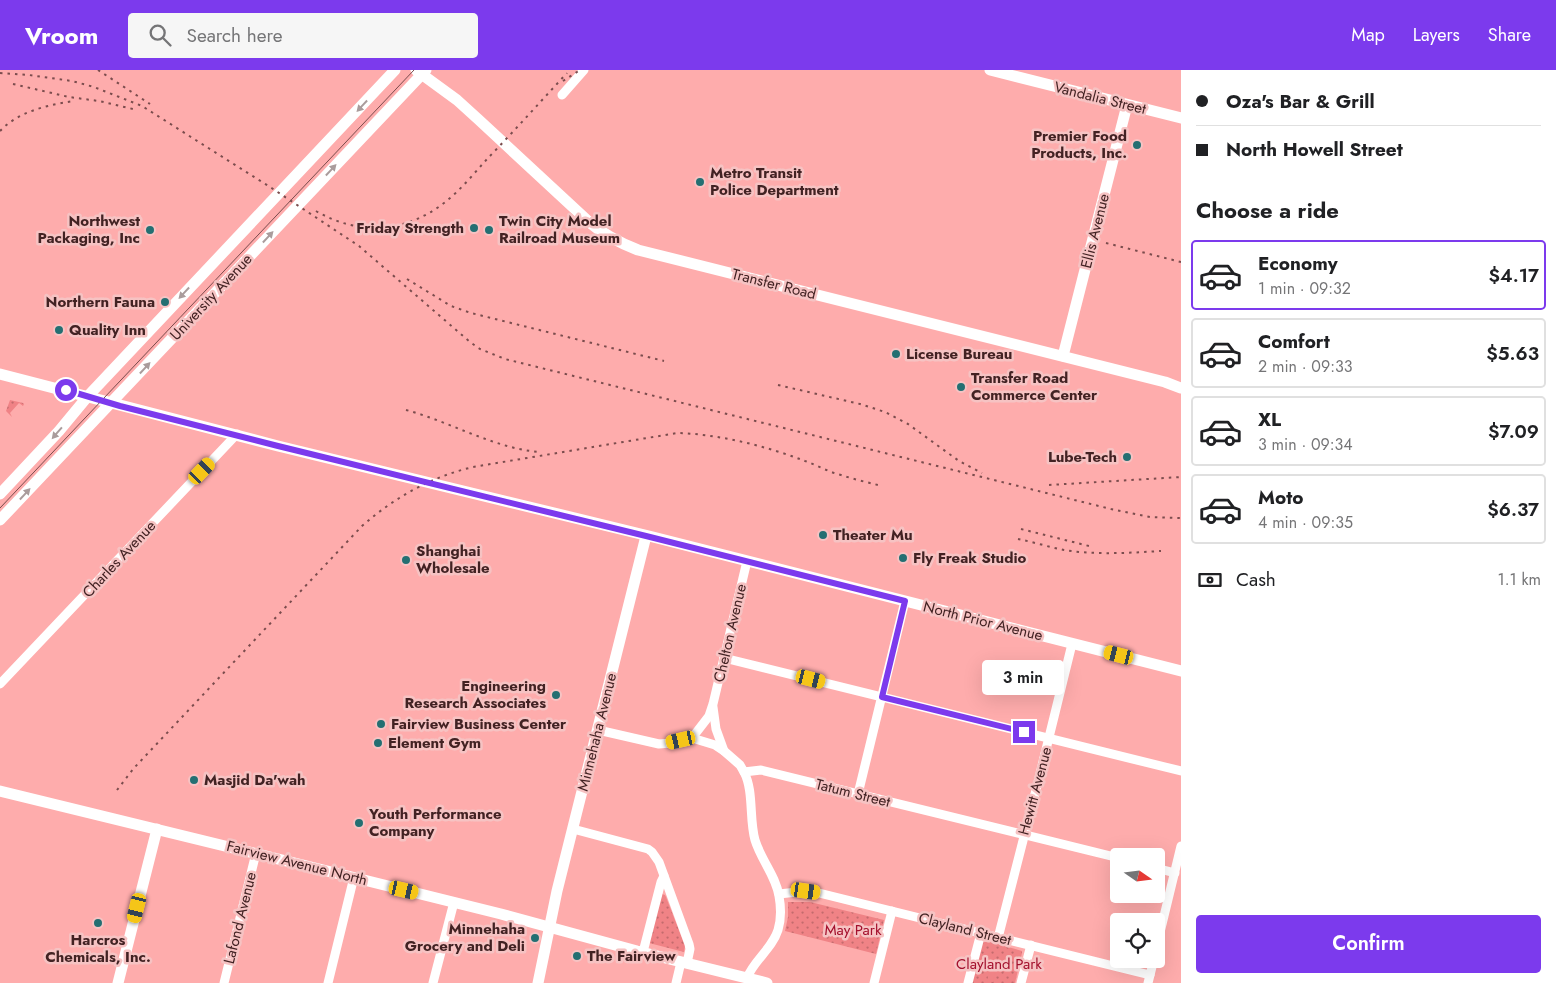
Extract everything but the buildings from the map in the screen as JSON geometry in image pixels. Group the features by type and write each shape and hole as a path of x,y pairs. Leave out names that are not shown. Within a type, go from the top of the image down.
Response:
{"street":[{"name":"University Avenue","path":"0,494 59,431 88,396 395,70"},
{"path":"562,95 584,70"},
{"name":"Vandalia Street","path":"990,70 1181,118"},
{"name":"University Avenue","path":"0,520 421,71"},
{"name":"Transfer Road","path":"421,71 457,100 589,222 607,236 626,245 654,254 1165,382 1181,388"},
{"name":"Ellis Avenue","path":"1063,356 1127,105"},
{"name":"North Prior Avenue","path":"0,374 278,446 747,561 1181,671"},
{"name":"Charles Avenue","path":"0,684 237,434"},
{"name":"Minnehaha Avenue","path":"538,983 557,891 646,536"},
{"name":"Chelton Avenue","path":"692,738 709,716 713,704 747,561"},
{"path":"858,794 905,601"},
{"name":"Hewitt Avenue","path":"998,938 1072,644"},
{"path":"724,658 1181,771"},
{"name":"Chelton Avenue","path":"713,704 716,729 724,750"},
{"path":"598,730 659,744 692,738 715,745 724,750 740,765 748,786 755,838 779,894 781,910 778,931 766,952 750,970 747,978"},
{"name":"Tatum Street","path":"744,772 761,770 1110,856"},
{"name":"Fairview Avenue North","path":"0,791 454,902 767,983"},
{"path":"118,983 157,829"},
{"path":"573,829 648,849 657,857 690,949 676,983"},
{"path":"1165,913 1181,846"},
{"name":"Lafond Avenue","path":"224,983 256,853"},
{"path":"1165,870 1175,873"},
{"path":"642,952 664,876"},
{"path":"328,983 354,877"},
{"name":"Clayland Street","path":"779,894 806,891 819,893 1031,946 1149,979"},
{"path":"433,983 454,902"},
{"path":"874,983 892,911"},
{"path":"968,983 981,933"},
{"path":"1021,983 1031,946"}],"green space":[{"path":"10,400 24,404 23,406 19,403 10,413 12,417 6,411"},
{"path":"662,894 666,897 685,946 684,952 649,943"},
{"name":"May Park","path":"788,902 810,902 884,920 876,954 785,931 788,917"},
{"name":"Clayland Park","path":"987,941 1022,951 1015,983 972,983 982,943"},
{"path":"992,960 998,961 993,982 987,981"}],"tram line":[{"path":"0,508 414,70"}],"railway":[{"path":"98,70 150,104"},
{"path":"563,81 580,70"},
{"path":"0,73 72,81 94,87 142,106 359,246 470,342 480,349 505,359 1111,509 1150,517 1181,518"},
{"path":"316,211 349,225 381,228 398,225 429,213 462,187 567,73"},
{"path":"13,84 133,109"},
{"path":"0,131 16,118 34,110 74,101"},
{"path":"1106,243 1181,262"},
{"path":"407,279 451,306 471,313 664,361"},
{"path":"778,385 860,404 885,412 908,424 959,461 982,473"},
{"path":"406,410 489,440 522,450 539,452"},
{"path":"117,790 134,768 362,526 387,506 428,482 473,467 677,433 725,438 758,446 836,474 878,485"},
{"path":"1049,485 1181,477"},
{"path":"1021,529 1093,547"},
{"path":"1018,539 1076,552 1161,551"}],"place":[{"name":"Premier Food Products, Inc.","path":"1137,145"},
{"name":"Metro Transit Police Department","path":"700,182"},
{"name":"Friday Strength","path":"474,228"},
{"name":"Northwest Packaging, Inc","path":"150,230"},
{"name":"Twin City Model Railroad Museum","path":"489,230"},
{"name":"Northern Fauna","path":"165,302"},
{"name":"Quality Inn","path":"59,330"},
{"name":"License Bureau","path":"896,354"},
{"name":"Transfer Road Commerce Center","path":"961,387"},
{"name":"Lube-Tech","path":"1127,457"},
{"name":"Theater Mu","path":"823,535"},
{"name":"Fly Freak Studio","path":"903,558"},
{"name":"Shanghai Wholesale","path":"406,560"},
{"name":"Engineering Research Associates","path":"556,695"},
{"name":"Fairview Business Center","path":"381,724"},
{"name":"Element Gym","path":"378,743"},
{"name":"Masjid Da'wah","path":"194,780"},
{"name":"Youth Performance Company","path":"359,823"},
{"name":"Harcros Chemicals, Inc.","path":"98,923"},
{"name":"Minnehaha Grocery and Deli","path":"535,938"},
{"name":"The Fairview","path":"577,956"}],"route":[{"path":"66,390 120,406 237,434 278,446 415,478 905,601 882,697 1024,732"}]}
